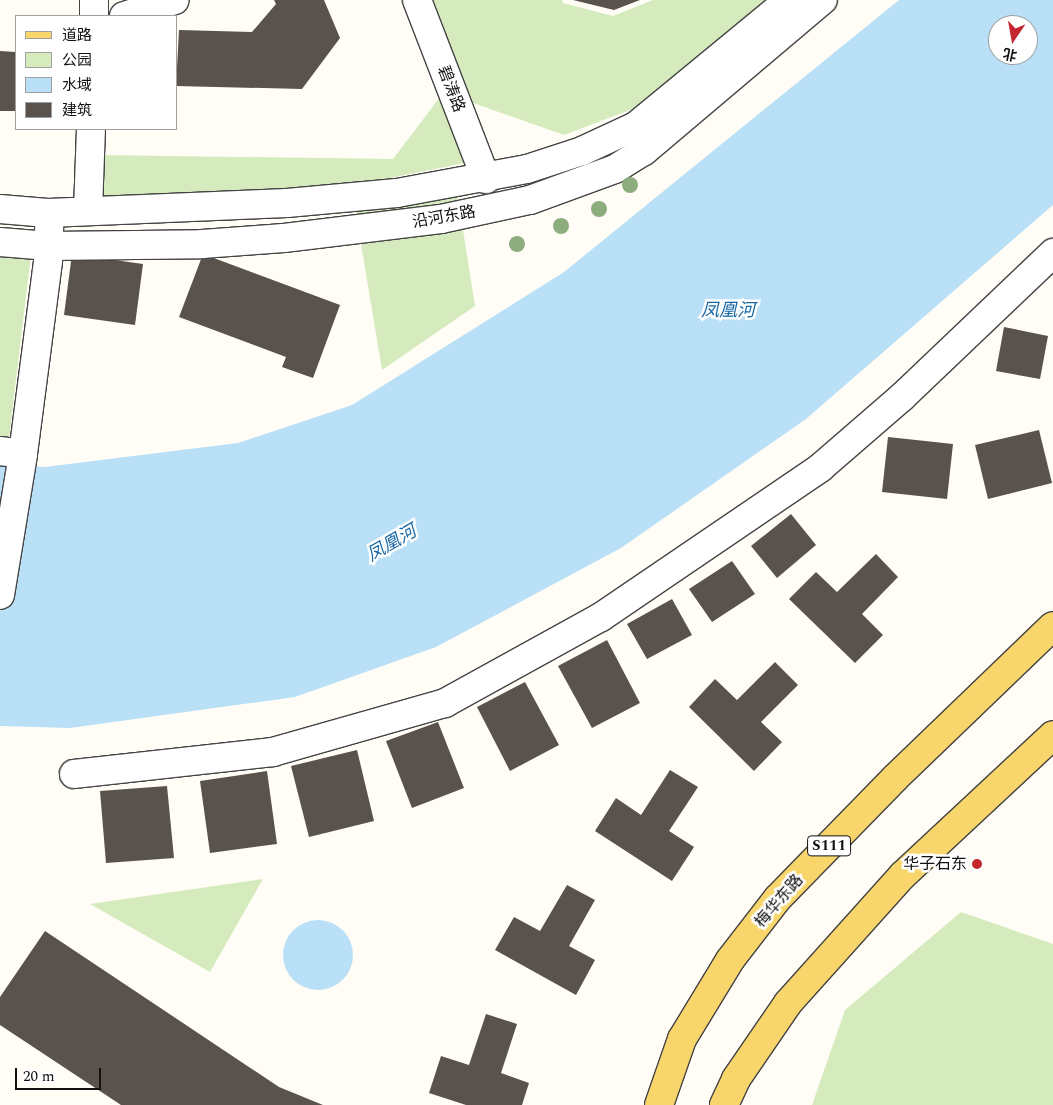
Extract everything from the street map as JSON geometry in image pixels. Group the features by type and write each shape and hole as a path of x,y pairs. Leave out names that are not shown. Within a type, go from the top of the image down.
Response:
{"main road":[{"name":"梅华东路","path":"658,1105 682,1040 730,960 778,898 895,778 1053,626"},
{"path":"724,1105 736,1079 788,1003 903,875 1053,735"}],"street":[{"path":"94,0 94,15"},
{"path":"127,15 174,0"},
{"name":"碧涛路","path":"417,0 486,179"},
{"name":"沿河东路","path":"0,209 48,212 287,203 397,193 486,179 582,151 636,126 789,0"},
{"name":"沿河东路","path":"0,242 49,246 202,244 357,231 441,219 556,192 615,169 644,151 823,0"},
{"path":"88,210 91,130"},
{"path":"0,595 14,462 49,246 48,212"},
{"path":"74,774 273,752 444,703 601,617 820,468 902,397 1053,253"}],"green space":[{"path":"422,0 562,0 563,3 613,16 653,0 767,0 659,99 564,135 459,98"},
{"path":"443,93 470,162 269,202 94,225 98,155 393,159"},
{"path":"456,186 475,306 382,370 354,202"},
{"path":"0,240 32,246 8,446 0,445"},
{"path":"263,879 210,972 90,904"},
{"path":"961,912 1053,944 1053,1105 812,1105 845,1010"}],"water":[{"name":"凤凰河","path":"899,0 1053,0 1053,205 806,419 621,548 436,647 295,697 70,728 0,726 0,465 45,467 238,443 352,405 564,272"},
{"path":"318,920 331,923 343,930 350,942 353,955 350,968 343,980 331,987 318,990 305,987 293,980 286,968 283,955 286,942 293,930 305,923"}],"building":[{"path":"274,0 324,0 340,38 302,89 178,86 179,30 252,32 276,4"},
{"path":"573,0 640,0 614,10"},
{"path":"0,51 15,52 15,111 0,111"},
{"path":"72,254 143,264 135,325 64,315"},
{"path":"203,254 340,305 313,378 282,367 286,357 179,317"},
{"path":"1004,327 1048,336 1040,379 996,371"},
{"path":"1039,430 1052,483 988,499 975,445"},
{"path":"888,437 953,444 947,499 882,492"},
{"path":"791,514 816,545 777,578 751,546"},
{"path":"876,554 898,577 862,614 883,635 855,663 789,599 816,572 837,592"},
{"path":"732,561 755,594 712,622 689,589"},
{"path":"672,599 692,635 647,659 627,624"},
{"path":"607,640 640,703 592,728 558,666"},
{"path":"775,662 798,685 761,722 782,742 754,771 689,707 715,679 737,700"},
{"path":"525,682 559,745 510,771 477,707"},
{"path":"438,722 464,788 412,808 386,741"},
{"path":"357,750 374,821 309,837 291,766"},
{"path":"670,770 698,787 669,831 694,847 672,881 595,831 616,798 641,815"},
{"path":"267,771 277,844 210,853 200,781"},
{"path":"167,786 174,858 106,863 100,791"},
{"path":"567,885 595,900 569,946 595,960 576,995 495,950 514,917 540,931"},
{"path":"45,931 279,1087 323,1105 121,1105 0,1025 0,997"},
{"path":"486,1014 517,1024 501,1073 529,1083 522,1105 466,1105 429,1093 441,1056 469,1065"}],"place":[{"name":"华子石东","path":"977,864"}]}
